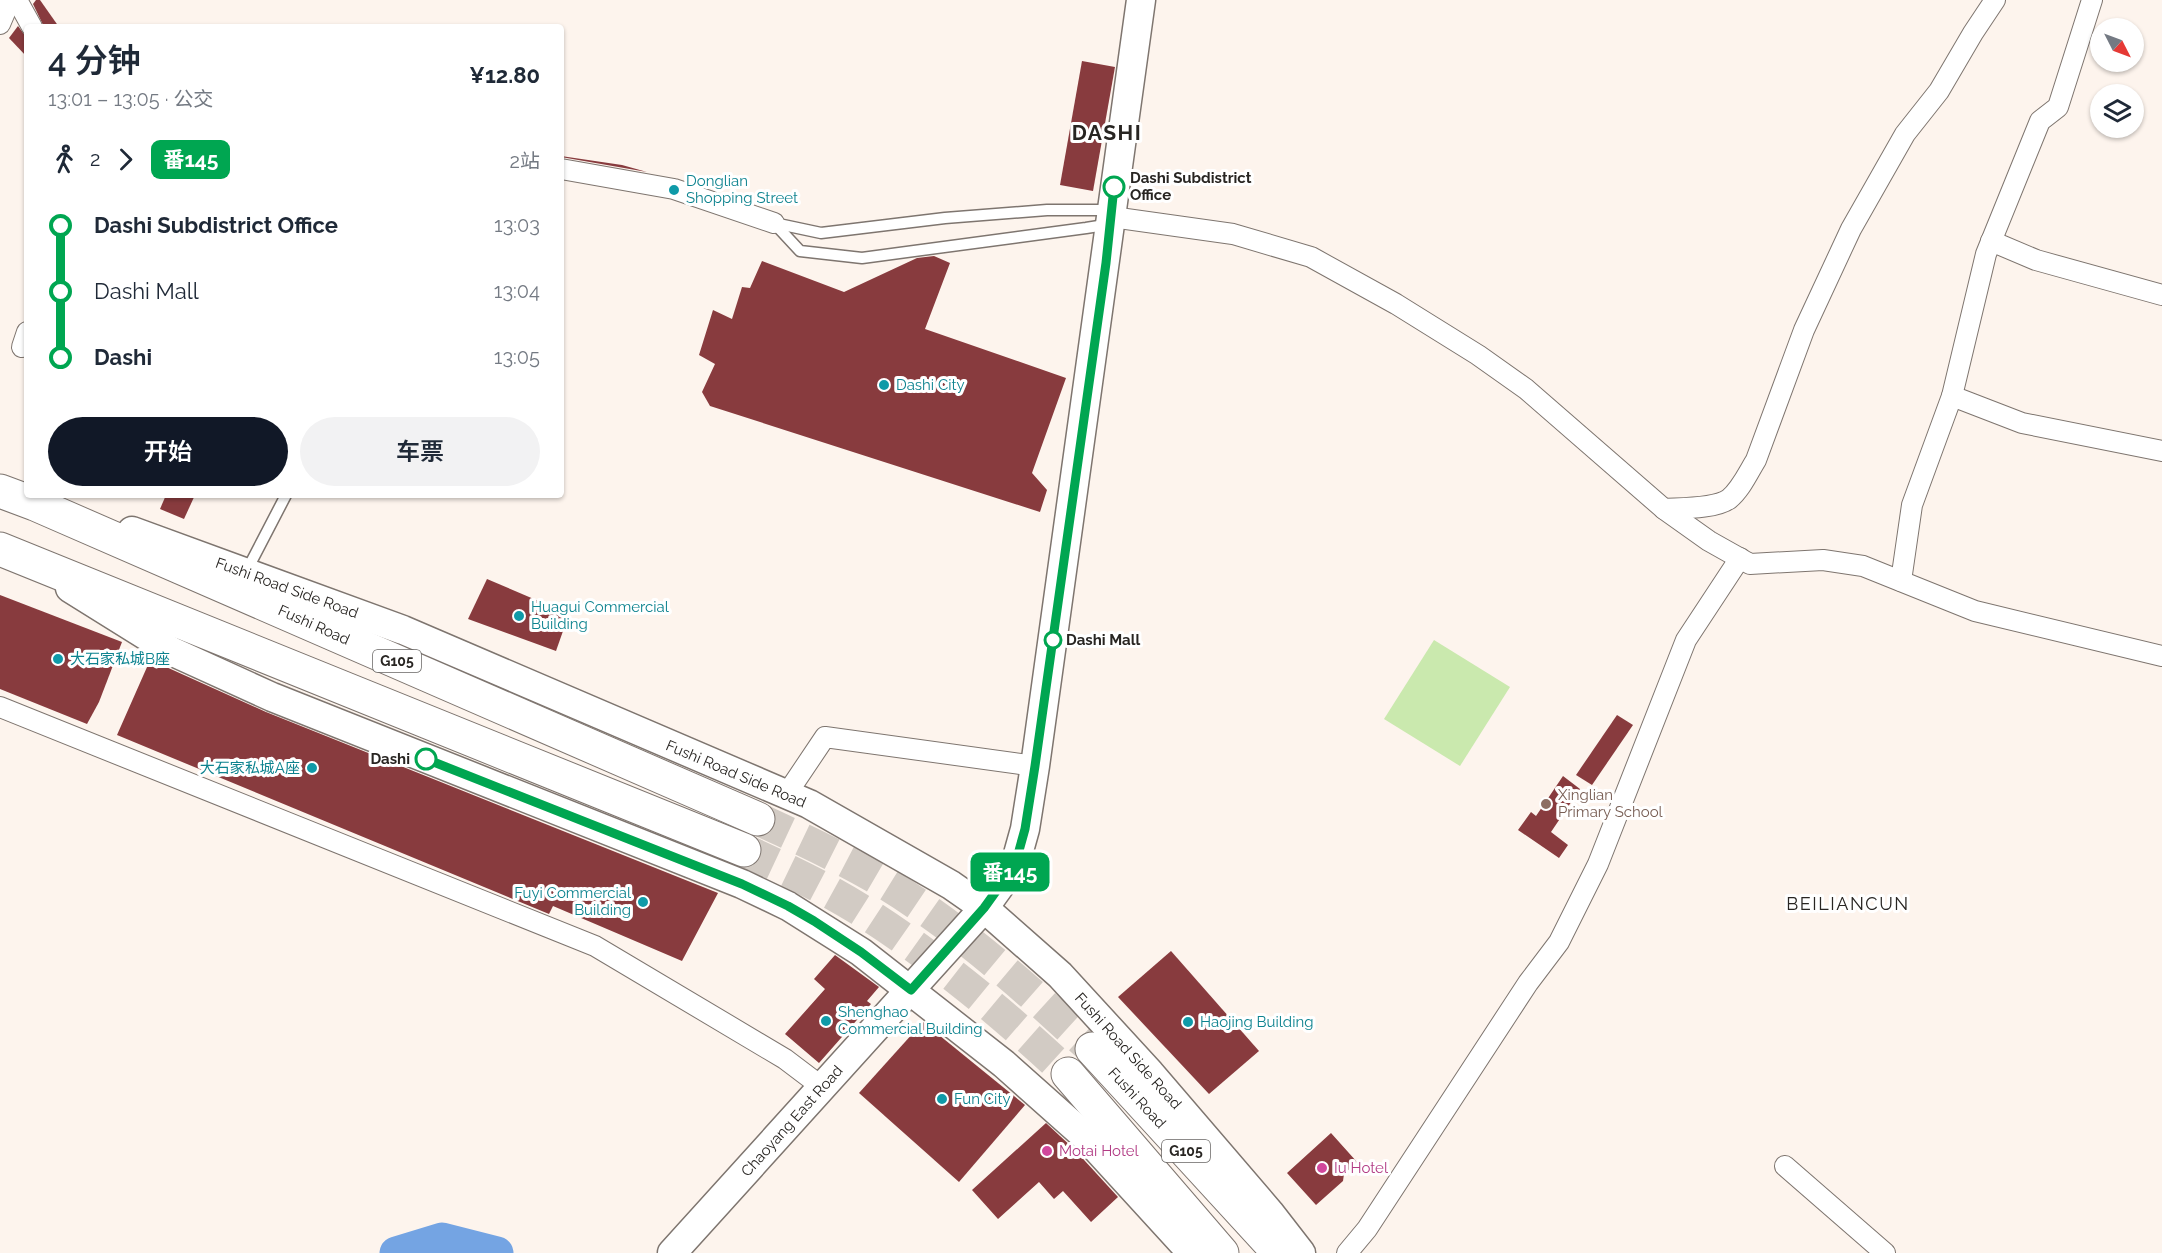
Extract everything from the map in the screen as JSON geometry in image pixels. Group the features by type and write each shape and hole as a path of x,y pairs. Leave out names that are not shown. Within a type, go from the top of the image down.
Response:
{"highway":[{"name":"Fushi Road","path":"0,491 35,504 758,819"},
{"path":"10,553 744,850"},
{"name":"Fushi Road","path":"1092,1049 1279,1253"},
{"name":"G105","path":"1068,1074 1222,1253"}],"main road":[{"name":"Chaoyang East Road","path":"672,1253 984,908 1015,865 1025,829 1035,766 1141,0"},
{"name":"Fushi Road Side Road","path":"35,504 110,523 403,630 809,804 951,885 984,908 1060,975 1135,1056 1270,1213 1301,1253"},
{"path":"10,553 171,651 272,698 742,884 788,906 861,952 1004,1064 1086,1137 1192,1253"}],"street":[{"path":"0,24 6,10 7,0"},
{"path":"16,0 30,24"},
{"path":"1664,509 1728,500 1747,477 1756,460 1804,330 1851,229 1905,134 1939,91 1995,0"},
{"path":"1901,581 1912,505 1952,396 1986,254 2040,121 2058,107 2092,0"},
{"path":"564,171 674,189 774,223"},
{"path":"1112,213 1233,234 1311,257 1396,304 1478,355 1526,389 1664,509 1709,541 1750,564 1823,560 1863,566 1975,611 2162,656"},
{"path":"1991,241 2036,260 2162,295"},
{"path":"1952,396 2022,423 2162,451"},
{"path":"1347,1253 1367,1229 1528,983 1559,942 1598,864 1686,640 1740,558"},
{"path":"0,707 595,946 785,1059 822,1088"},
{"path":"786,795 825,737 1035,766"},
{"path":"1785,1166 1885,1253"}],"lane":[{"path":"1047,210 1112,213 1105,225 862,258 800,251 774,223 821,232 945,218 1047,210"},
{"path":"246,573 284,498"}],"green space":[{"path":"1434,640 1510,687 1460,766 1384,719"}],"building":[{"path":"36,0 40,0 57,24 43,24 33,4"},
{"path":"18,26 24,34 24,54 9,38"},
{"path":"1082,61 1115,67 1093,191 1060,185"},
{"path":"564,156 622,165 647,172 564,158"},
{"name":"Dashi City","path":"934,256 950,263 925,329 1066,378 1032,473 1047,490 1040,512 710,406 702,392 715,364 699,355 713,310 732,319 742,287 750,288 762,261 844,292 917,258"},
{"path":"165,498 194,498 184,519 160,509"},
{"name":"Huagui Commercial Building","path":"487,579 569,614 556,651 468,619"},
{"name":"大石家私城B座","path":"0,595 122,642 99,702 87,724 0,689"},
{"name":"大石家私城A座","path":"151,658 266,712 718,893 682,961 553,906 549,914 117,735"},
{"path":"1617,715 1633,725 1592,785 1576,775"},
{"path":"1563,776 1580,789 1551,832 1568,845 1559,858 1518,830 1531,812 1536,816"},
{"name":"Haojing Building","path":"1171,951 1259,1051 1209,1094 1118,997"},
{"name":"Shenghao Commercial Building","path":"835,955 879,987 867,1001 871,1004 819,1063 785,1034 825,989 814,979"},
{"name":"Fun City","path":"923,1022 1025,1105 959,1182 859,1093"},
{"name":"Motai Hotel","path":"1046,1123 1074,1149 1118,1197 1091,1222 1063,1191 1054,1199 1039,1182 998,1219 972,1190"},
{"name":"Iu Hotel","path":"1331,1133 1357,1162 1344,1174 1343,1181 1316,1205 1287,1173"}],"waterway":[{"path":"396,1253 442,1239 497,1253"}],"tunnel":[{"path":"758,819 859,868 903,894 987,956 1092,1049"},
{"path":"744,850 831,893 887,927 967,986 1068,1074"}],"bus line":[{"name":"番145","path":"426,759 742,884 814,921 861,952 911,990 984,908 1015,865 1025,829 1039,744 1106,263 1114,187"}],"place":[{"name":"Dashi Subdistrict Office","path":"1114,187"},
{"name":"Donglian Shopping Street","path":"674,190"},
{"name":"Dashi City","path":"884,385"},
{"name":"Huagui Commercial Building","path":"519,616"},
{"name":"Dashi Mall","path":"1053,640"},
{"name":"大石家私城B座","path":"58,659"},
{"name":"Dashi","path":"426,759"},
{"name":"大石家私城A座","path":"312,768"},
{"name":"Xinglian Primary School","path":"1546,804"},
{"name":"Fuyi Commercial Building","path":"643,902"},
{"name":"Shenghao Commercial Building","path":"826,1021"},
{"name":"Haojing Building","path":"1188,1022"},
{"name":"Fun City","path":"942,1099"},
{"name":"Motai Hotel","path":"1047,1151"},
{"name":"Iu Hotel","path":"1322,1168"}],"district":[{"name":"DASHI","path":"1107,132"},
{"name":"BEILIANCUN","path":"1848,903"}]}
